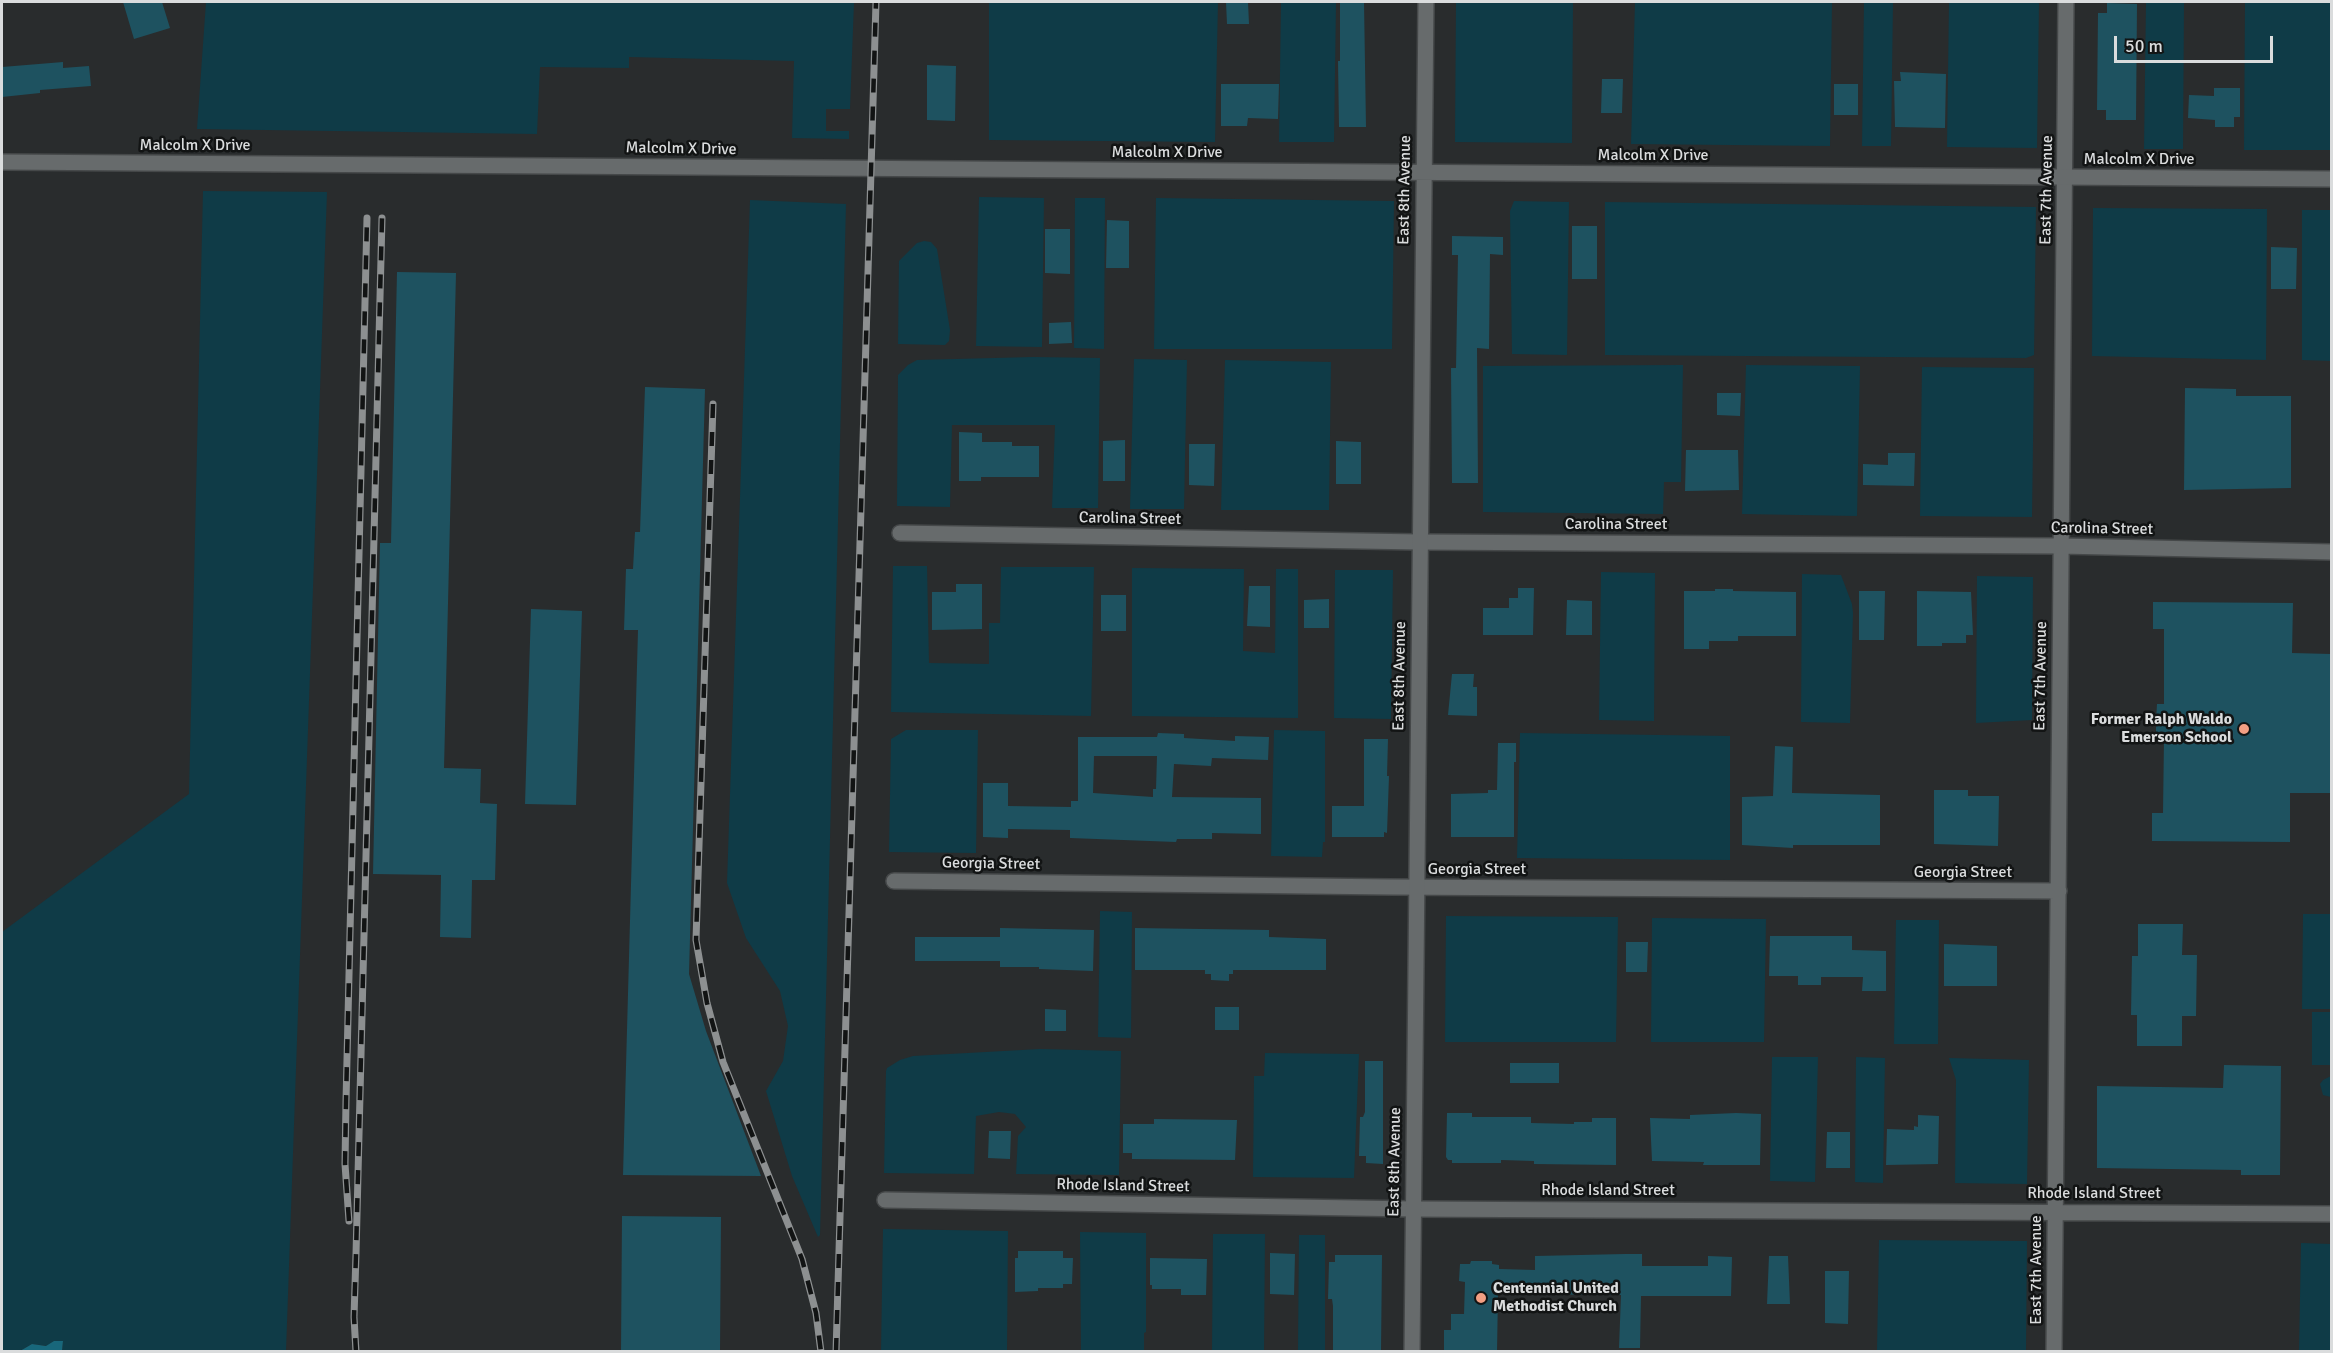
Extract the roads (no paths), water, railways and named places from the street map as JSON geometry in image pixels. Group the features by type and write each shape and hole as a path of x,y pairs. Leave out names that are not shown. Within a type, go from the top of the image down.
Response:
{"street":[{"name":"East 8th Avenue","path":"1412,1352 1426,2"},
{"name":"East 7th Avenue","path":"2054,1352 2066,2"},
{"name":"Malcolm X Drive","path":"2,162 2331,180"},
{"name":"Carolina Street","path":"900,533 1419,542 2061,546 2331,552"},
{"name":"Georgia Street","path":"894,881 2059,891"},
{"name":"Rhode Island Street","path":"885,1200 1413,1209 2331,1214"}],"railway":[{"path":"836,1352 876,2"},
{"path":"349,1221 345,1164 346,1101 367,218"},
{"path":"356,1352 354,1317 382,218"},
{"path":"713,404 696,940 707,1003 723,1062 802,1259 816,1313 821,1352"}],"place":[{"name":"Former Ralph Waldo Emerson School","path":"2244,729"},
{"name":"Centennial United Methodist Church","path":"1481,1298"}]}
